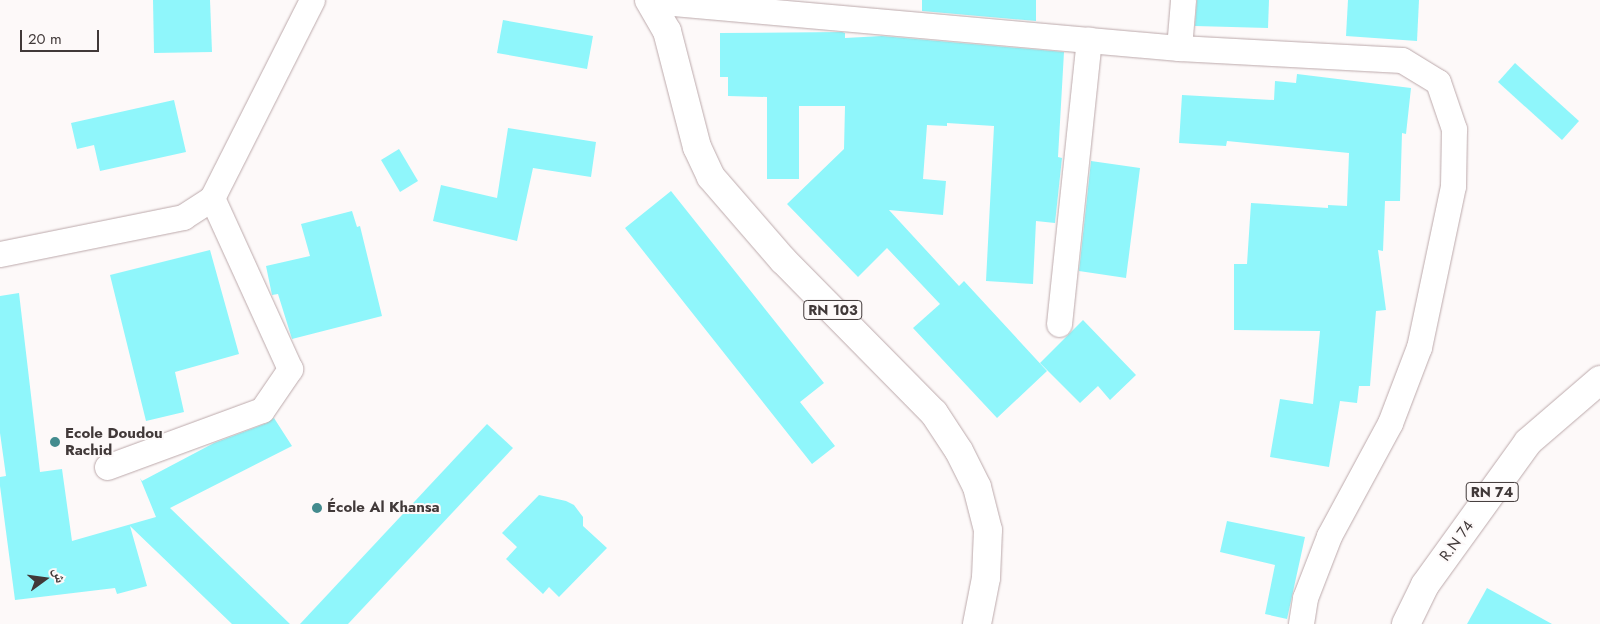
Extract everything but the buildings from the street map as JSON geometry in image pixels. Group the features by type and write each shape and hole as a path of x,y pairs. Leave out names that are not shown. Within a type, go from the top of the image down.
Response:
{"main road":[{"name":"RN 103","path":"650,0 667,31 697,147 711,177 783,260 934,413 960,451 978,487 988,530 986,578 980,614 976,624"},
{"name":"R.N 74","path":"1406,624 1425,585 1528,442 1600,380"}],"street":[{"path":"0,254 183,217 212,198 312,0"},
{"path":"650,0 1179,48 1402,60 1438,82 1454,129 1453,186 1419,347 1390,423 1329,536 1305,598 1301,624"},
{"path":"1179,48 1183,0"},
{"path":"1059,324 1089,40"},
{"path":"107,467 262,410 290,369 212,198"}],"place":[{"name":"Ecole Doudou Rachid","path":"55,442"},
{"name":"École Al Khansa","path":"317,508"}]}
